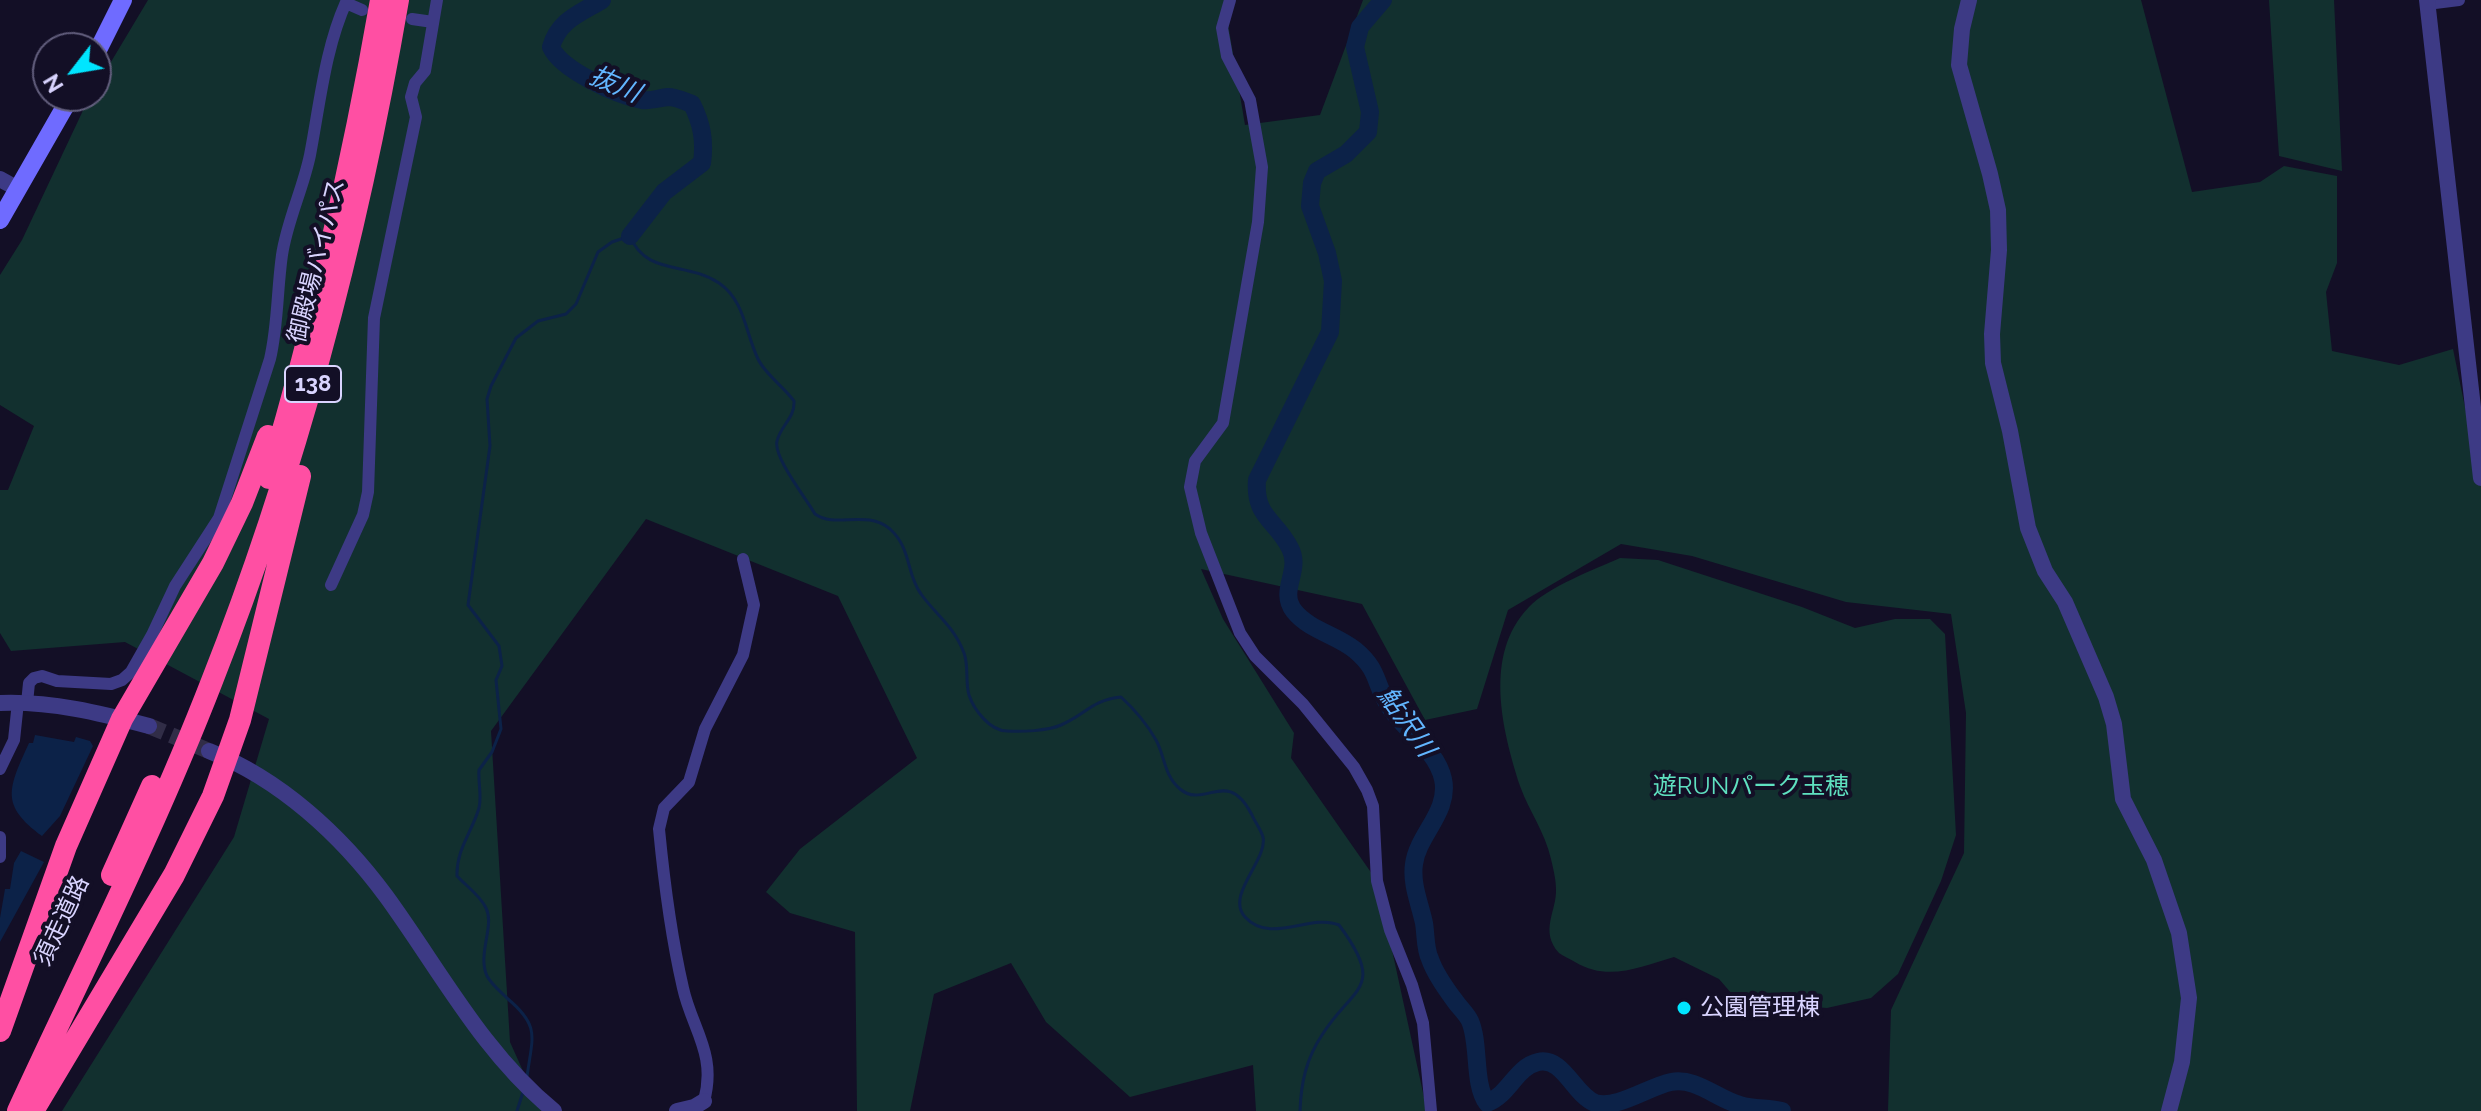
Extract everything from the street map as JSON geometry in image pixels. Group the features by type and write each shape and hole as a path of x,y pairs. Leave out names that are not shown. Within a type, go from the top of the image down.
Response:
{"highway":[{"name":"御殿場バイパス","path":"175,753 229,637 308,405 340,282 385,78 398,0"},
{"name":"御殿場バイパス","path":"175,753 265,492 315,319 332,242 371,5"},
{"path":"0,1031 66,846 122,719 177,628 242,503 285,392 332,242"},
{"path":"33,1111 174,875 213,796 218,754 256,662 340,282"},
{"name":"須走道路","path":"2,1111 175,753"},
{"name":"須走道路","path":"18,1111 144,844 175,753"}],"main road":[{"path":"107,32 123,0"},
{"path":"0,220 62,112"}],"street":[{"path":"331,585 363,515 368,492 374,318 416,117 411,97 415,83 425,71 437,0"},
{"path":"1230,0 1222,28 1227,56 1250,100 1262,167 1258,222 1223,423 1195,461 1190,487 1201,533 1240,633 1255,656 1303,704 1354,767 1367,790 1373,806 1377,881 1390,930 1423,1023 1431,1111"},
{"path":"1969,0 1962,29 1959,65 1998,210 1993,363 2010,431 2028,528 2045,571 2065,602 2106,697 2114,724 2123,799 2154,860 2179,933 2189,998 2182,1062 2169,1111"},
{"path":"2459,0 2427,2 2481,478"},
{"path":"0,769 14,740 29,683 34,678 42,676 57,681 111,684 131,672 175,586 219,518 275,338 282,252 310,154 321,86 337,20 346,1 371,5"},
{"path":"412,19 433,22"},
{"path":"0,179 18,189"},
{"path":"677,1111 704,1101 708,1072 700,1031 683,991 659,829 664,808 689,782 705,729 743,655 754,605 743,559"},
{"path":"0,703 92,711 149,726"},
{"path":"218,754 295,802 342,843 386,896 493,1049 554,1111"},
{"path":"0,837 0,857"}],"green space":[{"path":"148,0 1224,0 1245,125 1320,115 1363,0 2141,0 2192,192 2260,182 2284,166 2337,176 2337,263 2326,292 2332,351 2399,365 2453,349 2481,485 2481,1111 1888,1111 1891,1010 1964,853 1966,713 1951,614 1846,602 1692,556 1621,544 1508,610 1477,709 1425,720 1362,604 1201,569 1223,619 1294,733 1291,758 1377,881 1427,1111 1256,1111 1253,1065 1130,1097 1046,1022 1011,963 934,994 910,1111 857,1111 855,932 790,913 766,892 800,849 917,758 838,596 646,519 491,731 510,1042 541,1111 62,1111 234,837 269,719 125,642 11,651 0,633 0,490 8,490 34,426 0,405 0,275 22,240 82,112 112,112 112,60"},
{"path":"2269,0 2334,0 2342,171 2279,156"},
{"name":"遊RUNパーク玉穂","path":"1620,558 1658,560 1802,607 1855,628 1895,619 1930,619 1945,634 1956,835 1941,881 1898,974 1871,998 1827,1008 1760,1003 1732,994 1719,979 1674,957 1624,971 1600,971 1562,955 1553,945 1550,921 1556,897 1554,874 1545,840 1524,795 1507,741 1500,693 1501,670 1515,626 1529,607 1560,586"}],"water":[{"path":"35,735 74,742 76,737 90,741 93,746 60,816 42,836 19,815 12,795 16,773"},
{"path":"21,851 44,862 0,942 5,889 10,889 14,863"}],"waterway":[{"name":"抜川","path":"602,0 559,30 551,47 557,56 578,73 619,93 642,100 671,97 692,104 703,140 702,163 664,192 630,236"},
{"name":"鮎沢川","path":"1383,0 1360,27 1355,47 1370,112 1368,132 1346,154 1317,171 1312,183 1310,206 1327,253 1333,281 1330,332 1257,480 1262,510 1293,556 1288,596 1290,603 1300,618 1363,657 1389,706 1427,749 1439,768 1443,779 1442,802 1417,853 1413,871 1415,886 1432,965 1473,1030 1480,1085 1487,1103 1501,1094 1524,1069 1538,1062 1547,1062 1561,1070 1595,1103 1613,1103 1663,1084 1680,1081 1698,1085 1740,1105 1782,1111"},
{"path":"527,1077 532,1042 530,1025 487,976 484,968 489,923 486,908 457,876 462,849 479,808 479,770 492,752 501,729 496,680 502,666 499,646 468,605 490,446 487,399 516,338 538,321 566,314 576,304 598,252 612,242 630,236 637,249 656,263 706,276 728,290 739,308 761,365 794,401 792,412 777,441 780,457 791,478 815,514 832,520 871,520 881,523 897,537 906,553 916,586 960,644 965,658 969,695 984,719 1001,730 1042,730 1061,725 1103,701 1121,697 1152,734 1171,778 1180,789 1198,795 1225,791 1234,793 1252,815 1262,834 1263,846 1240,898 1240,908 1245,917 1255,925 1267,928 1328,922 1339,925 1361,962 1363,975 1354,996 1322,1035 1312,1053 1303,1081 1300,1111"},
{"path":"517,1111 523,1092"}],"tunnel":[{"path":"149,726 209,751"}],"place":[{"name":"公園管理棟","path":"1684,1008"}]}
